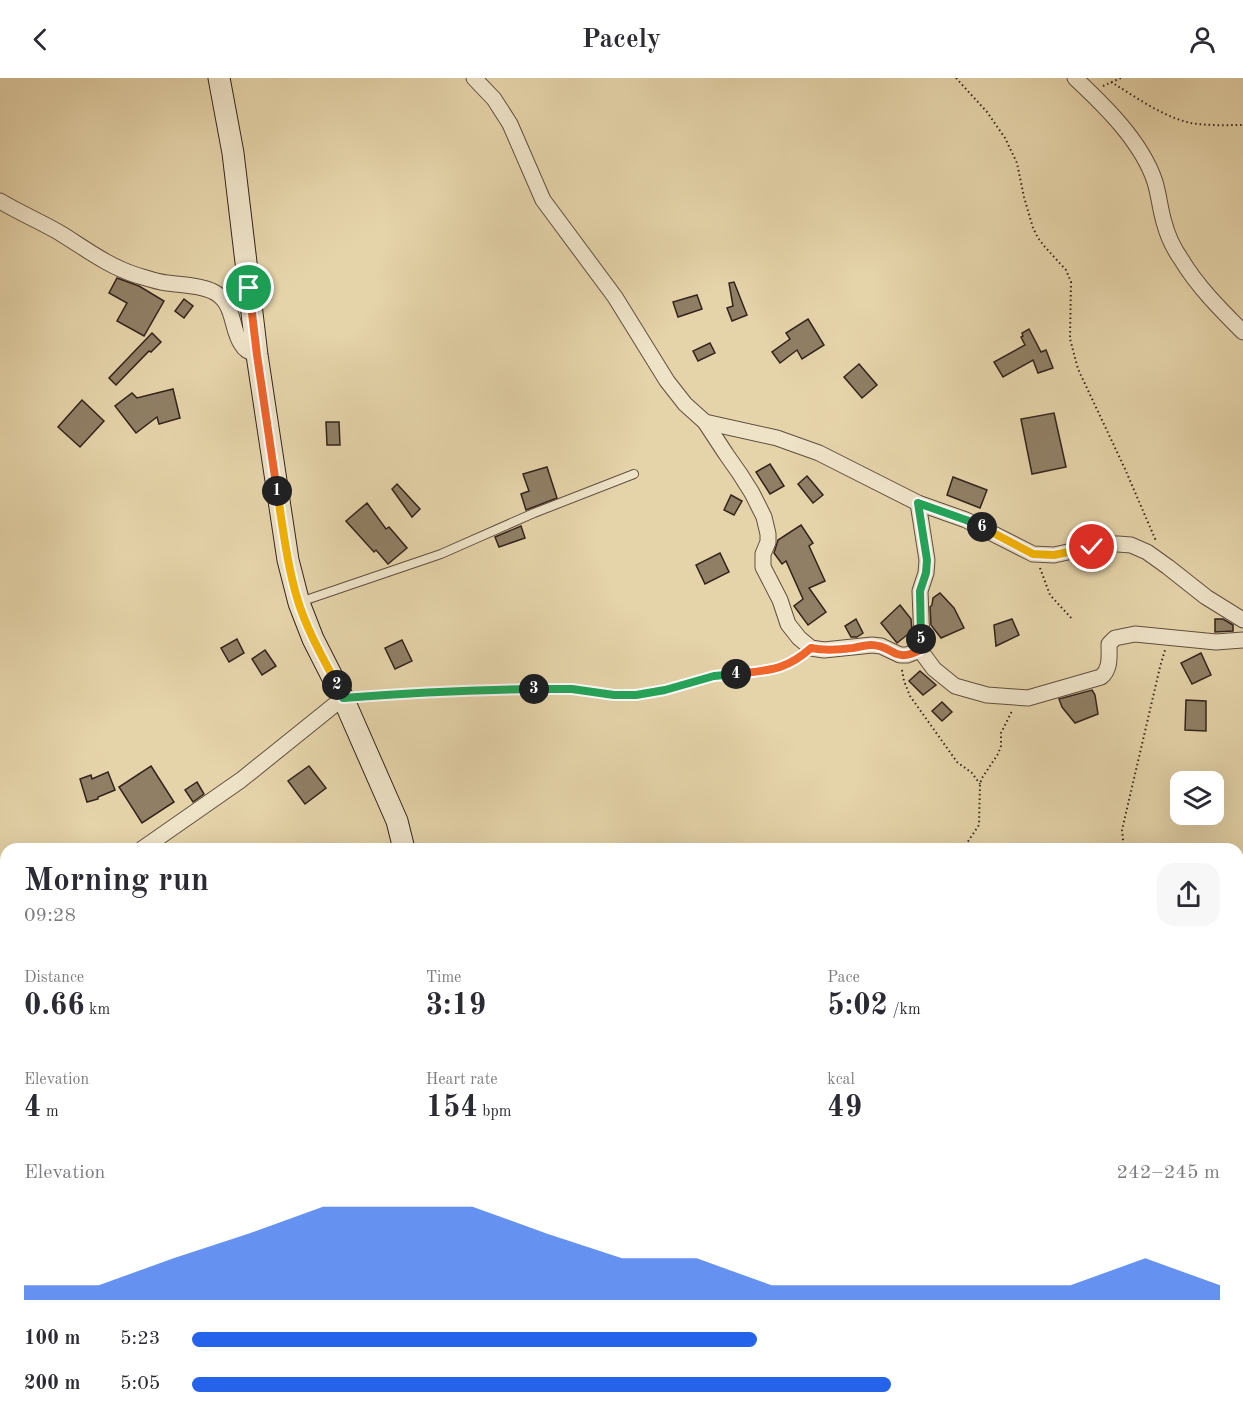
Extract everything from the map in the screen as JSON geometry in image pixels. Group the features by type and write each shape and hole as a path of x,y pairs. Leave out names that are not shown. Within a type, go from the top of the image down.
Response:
{"street":[{"path":"219,78 233,153 257,355 288,560 299,603 313,639 343,698 397,821 402,843"},
{"path":"474,78 494,99 510,124 543,200 615,297 667,381 685,404 705,422 752,492 764,517 768,534 768,542 763,554 763,567 780,600 788,624 811,648 824,650 872,645 907,656 920,650 922,643 920,591 926,573 927,560 918,503"},
{"path":"1075,78 1129,135 1144,158 1155,182 1164,224 1181,260 1243,332"},
{"path":"0,201 60,233 115,267 164,283 213,291 222,298 231,313 240,343 247,351 257,355"},
{"path":"705,422 777,438 819,453 918,503 966,520 1033,554 1054,555 1104,544 1131,545 1147,552 1206,597 1243,620"},
{"path":"920,650 934,669 955,686 987,695 1028,698 1101,677 1108,667 1109,644 1115,638 1135,634 1216,642 1243,640"},
{"path":"151,843 241,780 343,698"}],"lane":[{"path":"299,603 441,554 534,513 634,474"}],"path":[{"path":"956,78 987,112 1005,138 1017,163 1033,228 1045,247 1066,270 1071,282 1070,339 1078,369 1168,567"},
{"path":"1090,92 1121,78"},
{"path":"1112,82 1166,113 1190,123 1243,125"},
{"path":"1033,554 1050,595 1073,620"},
{"path":"1123,843 1122,830 1169,637"},
{"path":"343,698 409,692 469,690 572,689 614,695 636,695 665,690 714,676 772,670 789,664 811,648"},
{"path":"900,655 904,681 910,696 957,762 972,773 980,784"},
{"path":"967,843 979,825 982,778 998,754 1001,746 1001,733 1013,710 1028,698"}],"building":[{"path":"117,278 139,286 164,301 144,336 117,321 127,303 109,293"},
{"path":"734,282 747,315 732,321 727,308 733,306 729,283"},
{"path":"697,295 702,309 678,317 673,302"},
{"path":"184,299 193,306 184,318 175,311"},
{"path":"808,319 824,345 802,359 797,350 780,363 772,352 790,339 786,333"},
{"path":"1029,329 1041,352 1046,350 1053,368 1038,373 1033,360 1003,377 994,362 1025,345 1021,337 1022,333"},
{"path":"152,333 161,342 116,385 109,378"},
{"path":"710,343 715,353 698,361 693,351"},
{"path":"859,364 877,385 862,398 844,377"},
{"path":"173,389 180,418 159,424 157,417 136,433 115,406 132,393 137,398"},
{"path":"82,400 104,421 80,447 58,427"},
{"path":"1054,413 1066,467 1032,474 1021,419"},
{"path":"326,422 339,422 340,445 327,445"},
{"path":"770,464 784,486 770,494 756,472"},
{"path":"547,467 557,498 526,510 521,494 529,491 523,474"},
{"path":"807,476 823,495 813,503 798,484"},
{"path":"953,477 987,490 980,508 947,495"},
{"path":"397,484 420,509 412,517 392,489"},
{"path":"731,495 742,501 734,515 724,510"},
{"path":"367,503 386,529 389,527 407,548 388,564 346,521"},
{"path":"801,525 813,543 809,546 825,581 809,588 826,612 808,625 794,606 803,599 786,561 782,564 774,553 778,540"},
{"path":"521,526 525,538 499,547 495,537"},
{"path":"720,553 729,572 705,584 696,565"},
{"path":"940,593 954,608 964,628 941,638 931,625 930,607 933,598"},
{"path":"900,605 911,619 912,631 897,643 881,623"},
{"path":"856,619 863,633 857,637 851,637 845,626"},
{"path":"1012,619 1019,635 996,646 994,625"},
{"path":"1215,619 1223,619 1233,625 1233,631 1215,632"},
{"path":"237,639 244,653 229,662 221,648"},
{"path":"402,640 412,661 395,669 385,648"},
{"path":"265,650 276,666 262,675 252,659"},
{"path":"1201,653 1211,675 1192,684 1181,663"},
{"path":"920,671 936,685 923,695 909,681"},
{"path":"1092,690 1098,714 1075,723 1062,707 1059,699"},
{"path":"1186,700 1206,701 1206,731 1185,730"},
{"path":"942,702 952,712 942,721 932,711"},
{"path":"151,766 174,802 142,823 119,787"},
{"path":"309,766 326,788 305,804 288,781"},
{"path":"108,772 115,790 87,802 80,779 91,775 92,779"},
{"path":"197,782 204,794 193,802 185,790"}],"route":[{"path":"249,288 288,560 299,603 313,639 343,698 459,690 572,689 614,695 636,695 665,690 714,676 772,670 789,664 811,648 824,650 872,645 907,656 920,650 922,643 920,591 926,573 927,560 918,503 966,520 1033,554 1054,555 1092,547"}]}
